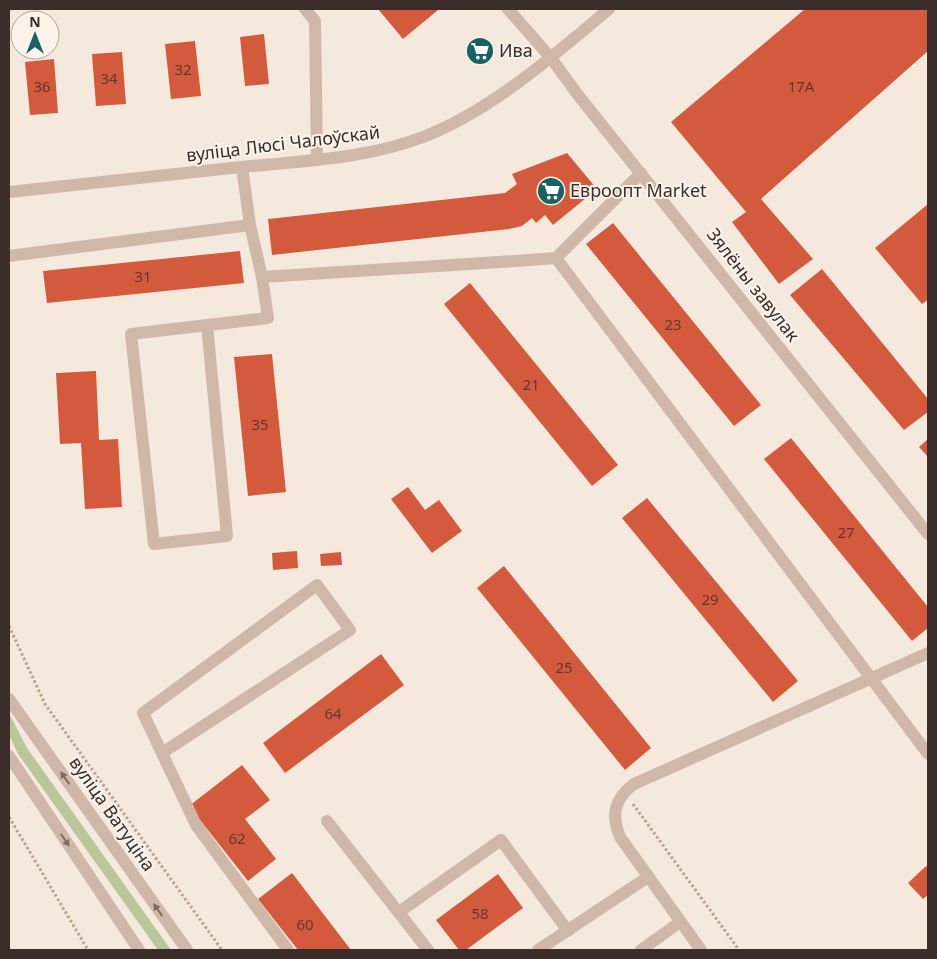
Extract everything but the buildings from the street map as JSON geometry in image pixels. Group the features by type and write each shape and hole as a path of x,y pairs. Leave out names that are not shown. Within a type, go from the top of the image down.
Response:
{"street":[{"path":"305,9 315,21 317,160"},
{"name":"Зялёны завулак","path":"508,9 551,58 578,95 928,534"},
{"name":"вуліца Люсі Чалоўскай","path":"9,192 317,160 389,149 425,136 468,115 551,58 609,9"},
{"path":"207,325 227,536 154,544 131,334 207,325 268,318 262,277 250,225 242,167"},
{"path":"262,277 556,258 641,173"},
{"path":"9,256 250,225"},
{"path":"556,258 928,754"},
{"path":"162,753 350,630 317,584 143,713 196,825 288,950"},
{"path":"700,950 620,837 616,826 615,812 624,792 634,784 928,653"},
{"name":"вуліца Ватуціна","path":"9,699 186,950"},
{"path":"9,756 139,950"},
{"path":"327,821 428,950"},
{"path":"398,912 501,840 568,931"},
{"path":"538,950 648,877"},
{"path":"641,950 680,922"}],"path":[{"path":"9,626 45,704 222,950"},
{"path":"624,792 739,950"},
{"path":"9,817 88,950"}],"green space":[{"path":"9,713 27,748 171,950 158,950 18,754 9,735"}],"place":[{"name":"Ива","path":"480,51"},
{"name":"Евроопт Market","path":"551,191"}]}
